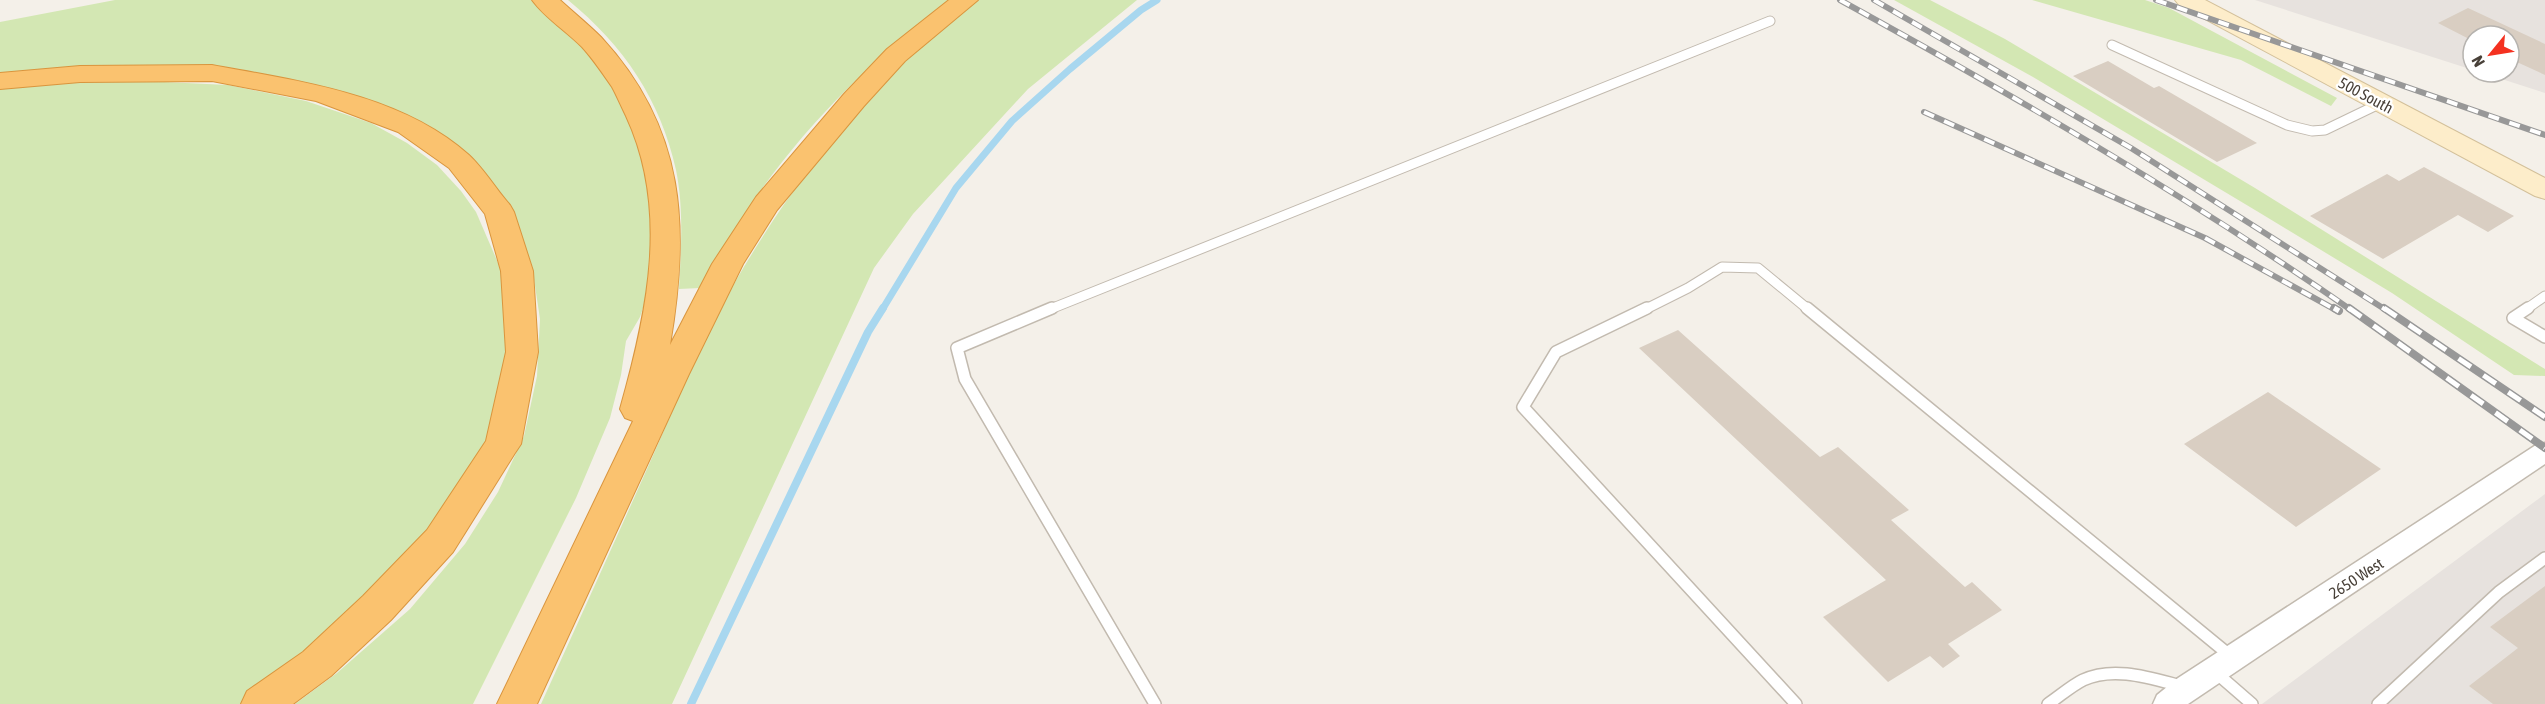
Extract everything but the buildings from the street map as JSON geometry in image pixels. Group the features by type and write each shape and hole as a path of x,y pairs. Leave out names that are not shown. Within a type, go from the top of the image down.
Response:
{"highway":[{"path":"545,0 595,44 619,75 644,121 660,170 667,214 666,277 659,329 603,523"},
{"path":"517,704 672,374 728,264 766,204 810,150 896,55 965,0"},
{"path":"0,81 80,74 212,73 323,94 408,126 459,162 499,212 517,271 522,352 503,444 433,549 377,608 317,664 261,704"}],"street":[{"name":"500 South","path":"2187,0 2545,190"},
{"name":"2650 West","path":"2167,704 2188,687 2545,452"}],"lane":[{"path":"1155,704 965,379 957,348 1770,21"},
{"path":"2112,45 2287,125 2312,131 2325,130 2381,103"},
{"path":"1796,704 1523,406 1556,352 1688,288 1722,267 1758,268 2224,664 2252,704"},
{"path":"2545,296 2513,318 2545,337"},
{"path":"2378,704 2499,592 2545,558"},
{"path":"2048,704 2085,680 2101,675 2118,674 2188,687"}],"shaded area":[{"path":"2255,0 2545,0 2545,93 2517,84 2521,84 2521,24 2461,24 2461,66"},
{"path":"2545,494 2545,704 2262,704"}],"green space":[{"path":"115,0 531,0 576,39 597,63 630,113 650,185 652,257 644,305 626,341 621,375 610,418 576,498 473,704 295,704 337,673 410,609 465,544 498,492 524,436 537,376 540,319 532,266 509,208 396,113 349,93 255,73 212,68 0,76 0,22"},
{"path":"568,0 950,0 891,48 835,101 809,129 761,189 700,288 679,289 681,229 679,185 669,144 660,120 650,97 623,55"},
{"path":"979,0 1137,0 1028,89 913,214 874,268 672,704 541,704 702,344 746,263 802,179 866,101 939,31"},
{"path":"1894,0 1930,0 2005,39 2255,188 2545,369 2545,376 2514,375 2392,293 2260,213 2033,77"},
{"path":"2032,0 2145,0 2169,8 2337,98 2331,106 2241,60"},
{"path":"92,81 228,85 306,101 371,123 407,143 437,165 461,191 476,212 502,272 509,349 489,436 472,475 430,538 248,704 0,704 0,89"}],"waterway":[{"path":"882,310 956,188 1012,121 1070,69 1141,10 1157,0"},
{"path":"691,704 868,332 883,308"}],"railway":[{"path":"1840,0 2100,148 2227,227 2351,310"},
{"path":"1874,0 2131,148 2386,310"},
{"path":"2156,0 2545,135"},
{"path":"1924,112 2205,238 2336,310"},
{"path":"2334,308 2339,311"},
{"path":"2349,308 2545,448"},
{"path":"2384,308 2545,417"}]}
